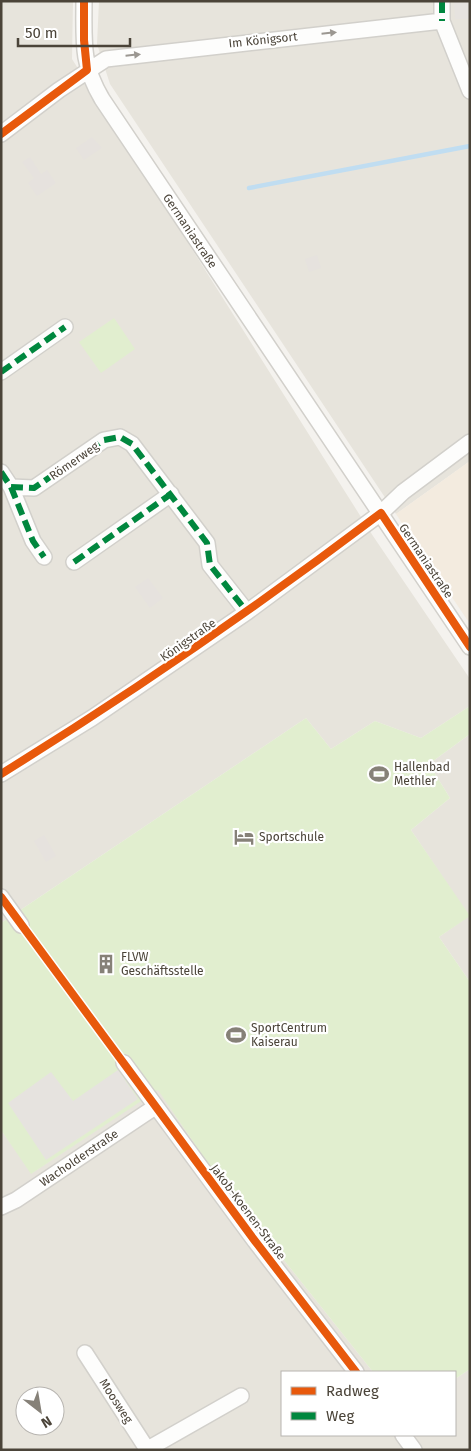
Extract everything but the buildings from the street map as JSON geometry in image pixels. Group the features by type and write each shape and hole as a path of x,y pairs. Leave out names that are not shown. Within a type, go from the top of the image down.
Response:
{"street":[{"name":"Germaniastraße","path":"84,1 84,40 87,70 102,99 470,646"},
{"path":"442,1 442,21 470,91"},
{"name":"Im Königsort","path":"1,134 87,70 106,59 442,21"},
{"path":"1,372 65,327"},
{"name":"Römerweg","path":"11,487 34,488 104,440 120,437 132,444 172,494 207,543 210,565 247,612"},
{"name":"Königstraße","path":"1,774 92,718 247,612 381,513 410,487 470,442"},
{"path":"1,472 11,487 34,541 44,557"},
{"path":"74,562 172,494"},
{"path":"1,898 21,925"},
{"name":"Jakob-Koenen-Straße","path":"124,1063 355,1371"},
{"name":"Wacholderstraße","path":"1,1207 16,1200 155,1106"},
{"name":"Moosweg","path":"84,1353 146,1449 241,1396"},
{"path":"404,1436 414,1450"}],"shaded area":[{"path":"1,1 73,1 72,59 373,536 470,679 470,706 421,738 375,721 331,749 306,718 1,923"},
{"path":"99,1 470,1 470,461 396,514 110,84 97,44"},
{"path":"454,1 470,1 470,19 455,19"},
{"path":"92,137 102,148 84,160 76,148"},
{"path":"30,157 41,174 47,170 56,183 37,196 28,183 34,178 22,162"},
{"path":"317,255 321,268 309,272 305,259"},
{"path":"470,461 470,624 396,514"},
{"path":"148,578 163,598 150,608 135,587"},
{"path":"470,734 470,982 439,937 469,916 411,830 450,798 429,764"},
{"path":"44,835 56,856 46,862 34,841"},
{"path":"118,1070 138,1099 46,1160 8,1103 51,1072 73,1101"},
{"path":"158,1089 213,1171 372,1371 281,1371 281,1436 456,1436 456,1378 470,1369 470,1450 1,1450 1,1130 32,1173"}],"green space":[{"path":"114,318 135,349 101,373 79,342"},
{"name":"SportCentrum Kaiserau","path":"470,706 470,734 429,764 450,798 411,830 470,916 439,937 470,982 470,1369 456,1378 456,1371 372,1371 213,1171 158,1090 31,1174 1,1130 1,923 306,718 331,749 375,721 421,738"}],"waterway":[{"path":"249,188 470,146"}],"marked path":[{"path":"442,1 442,21"},
{"path":"1,372 65,327"},
{"path":"1,472 11,487 34,488 104,440 120,437 132,444 207,543 210,565 247,612"},
{"path":"11,487 33,541 44,557"},
{"path":"74,562 171,494"}],"cycle path":[{"path":"1,134 87,70 84,40 84,1"},
{"path":"1,774 194,648 288,582 381,513 470,647"},
{"path":"1,897 255,1241 355,1371"}],"place":[{"name":"Hallenbad Methler","path":"379,774"},
{"name":"Sportschule","path":"244,837"},
{"name":"FLVW Geschäftsstelle","path":"106,964"},
{"name":"SportCentrum Kaiserau","path":"236,1035"}]}
